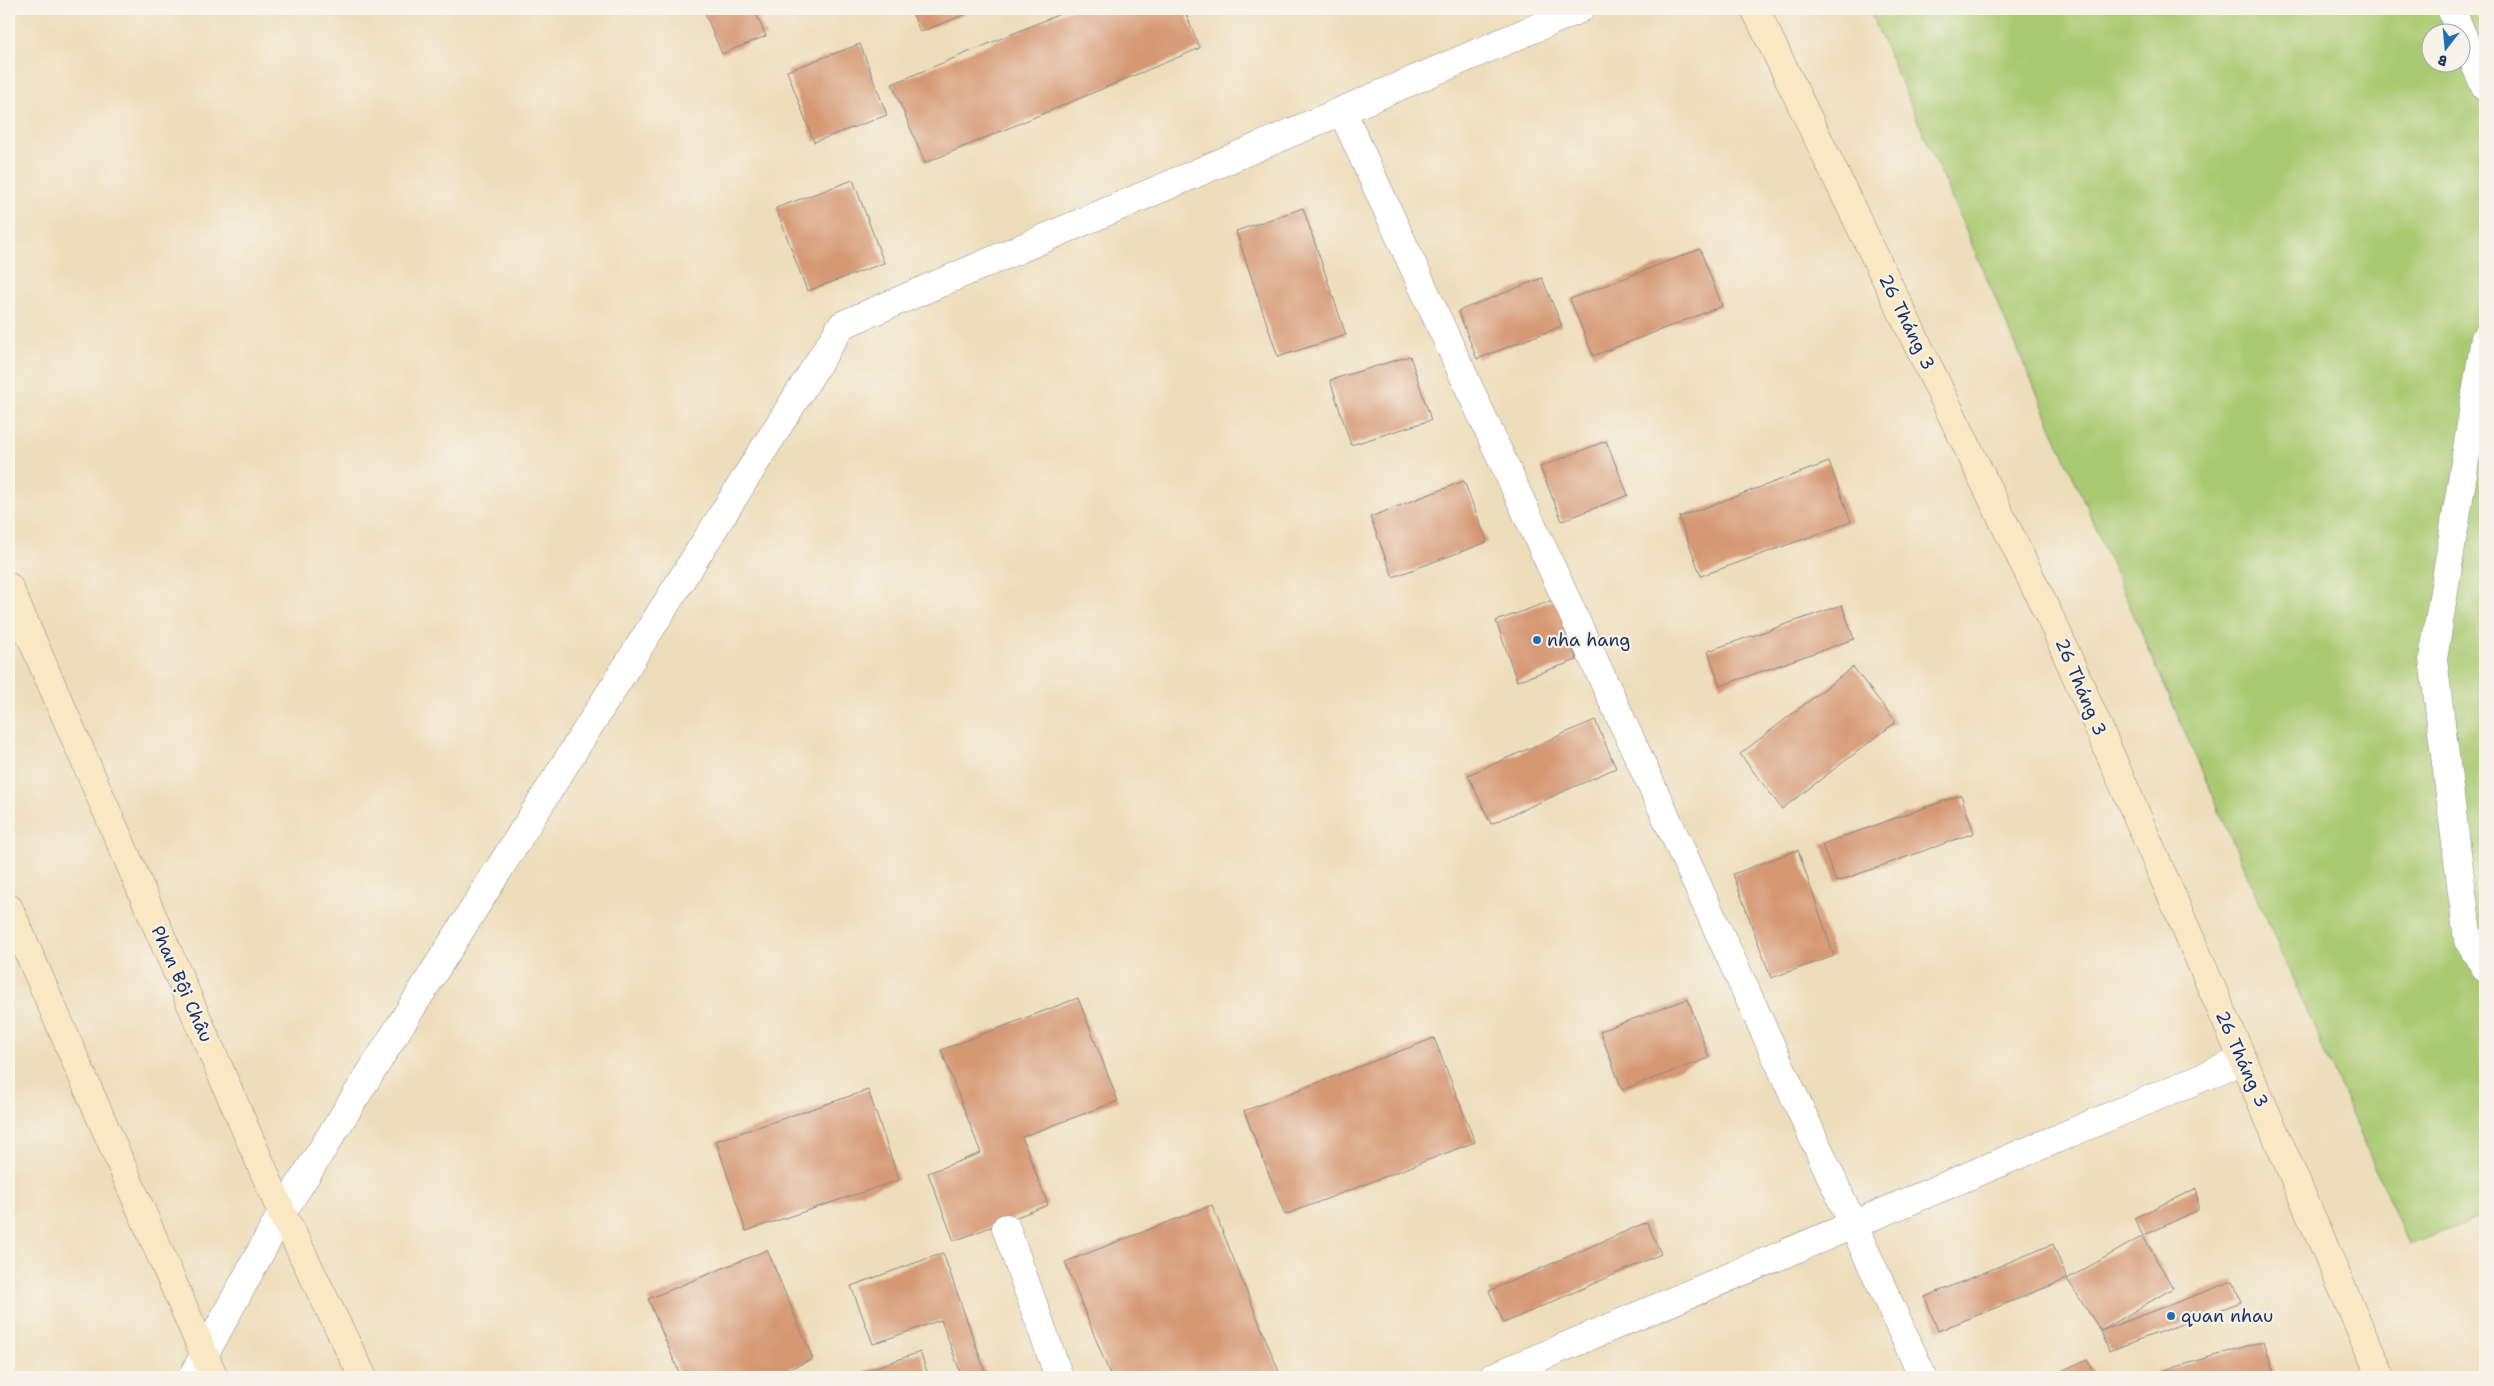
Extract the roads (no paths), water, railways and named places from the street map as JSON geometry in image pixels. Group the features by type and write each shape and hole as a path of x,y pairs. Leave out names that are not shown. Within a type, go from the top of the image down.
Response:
{"street":[{"path":"203,1370 282,1213 842,325 1580,9"},
{"name":"26 Tháng 3","path":"1755,9 2056,630 2381,1377"},
{"path":"2451,9 2485,87"},
{"path":"1342,111 1923,1377"},
{"path":"2485,338 2433,659 2468,940 2485,967"},
{"name":"Phan Bội Châu","path":"9,587 282,1213 363,1377"},
{"path":"9,908 203,1370"},
{"path":"1493,1377 2243,1060"},
{"path":"1006,1228 1060,1377"}],"place":[{"name":"nha hang","path":"1537,640"},
{"name":"quan nhau","path":"2171,1316"}]}
